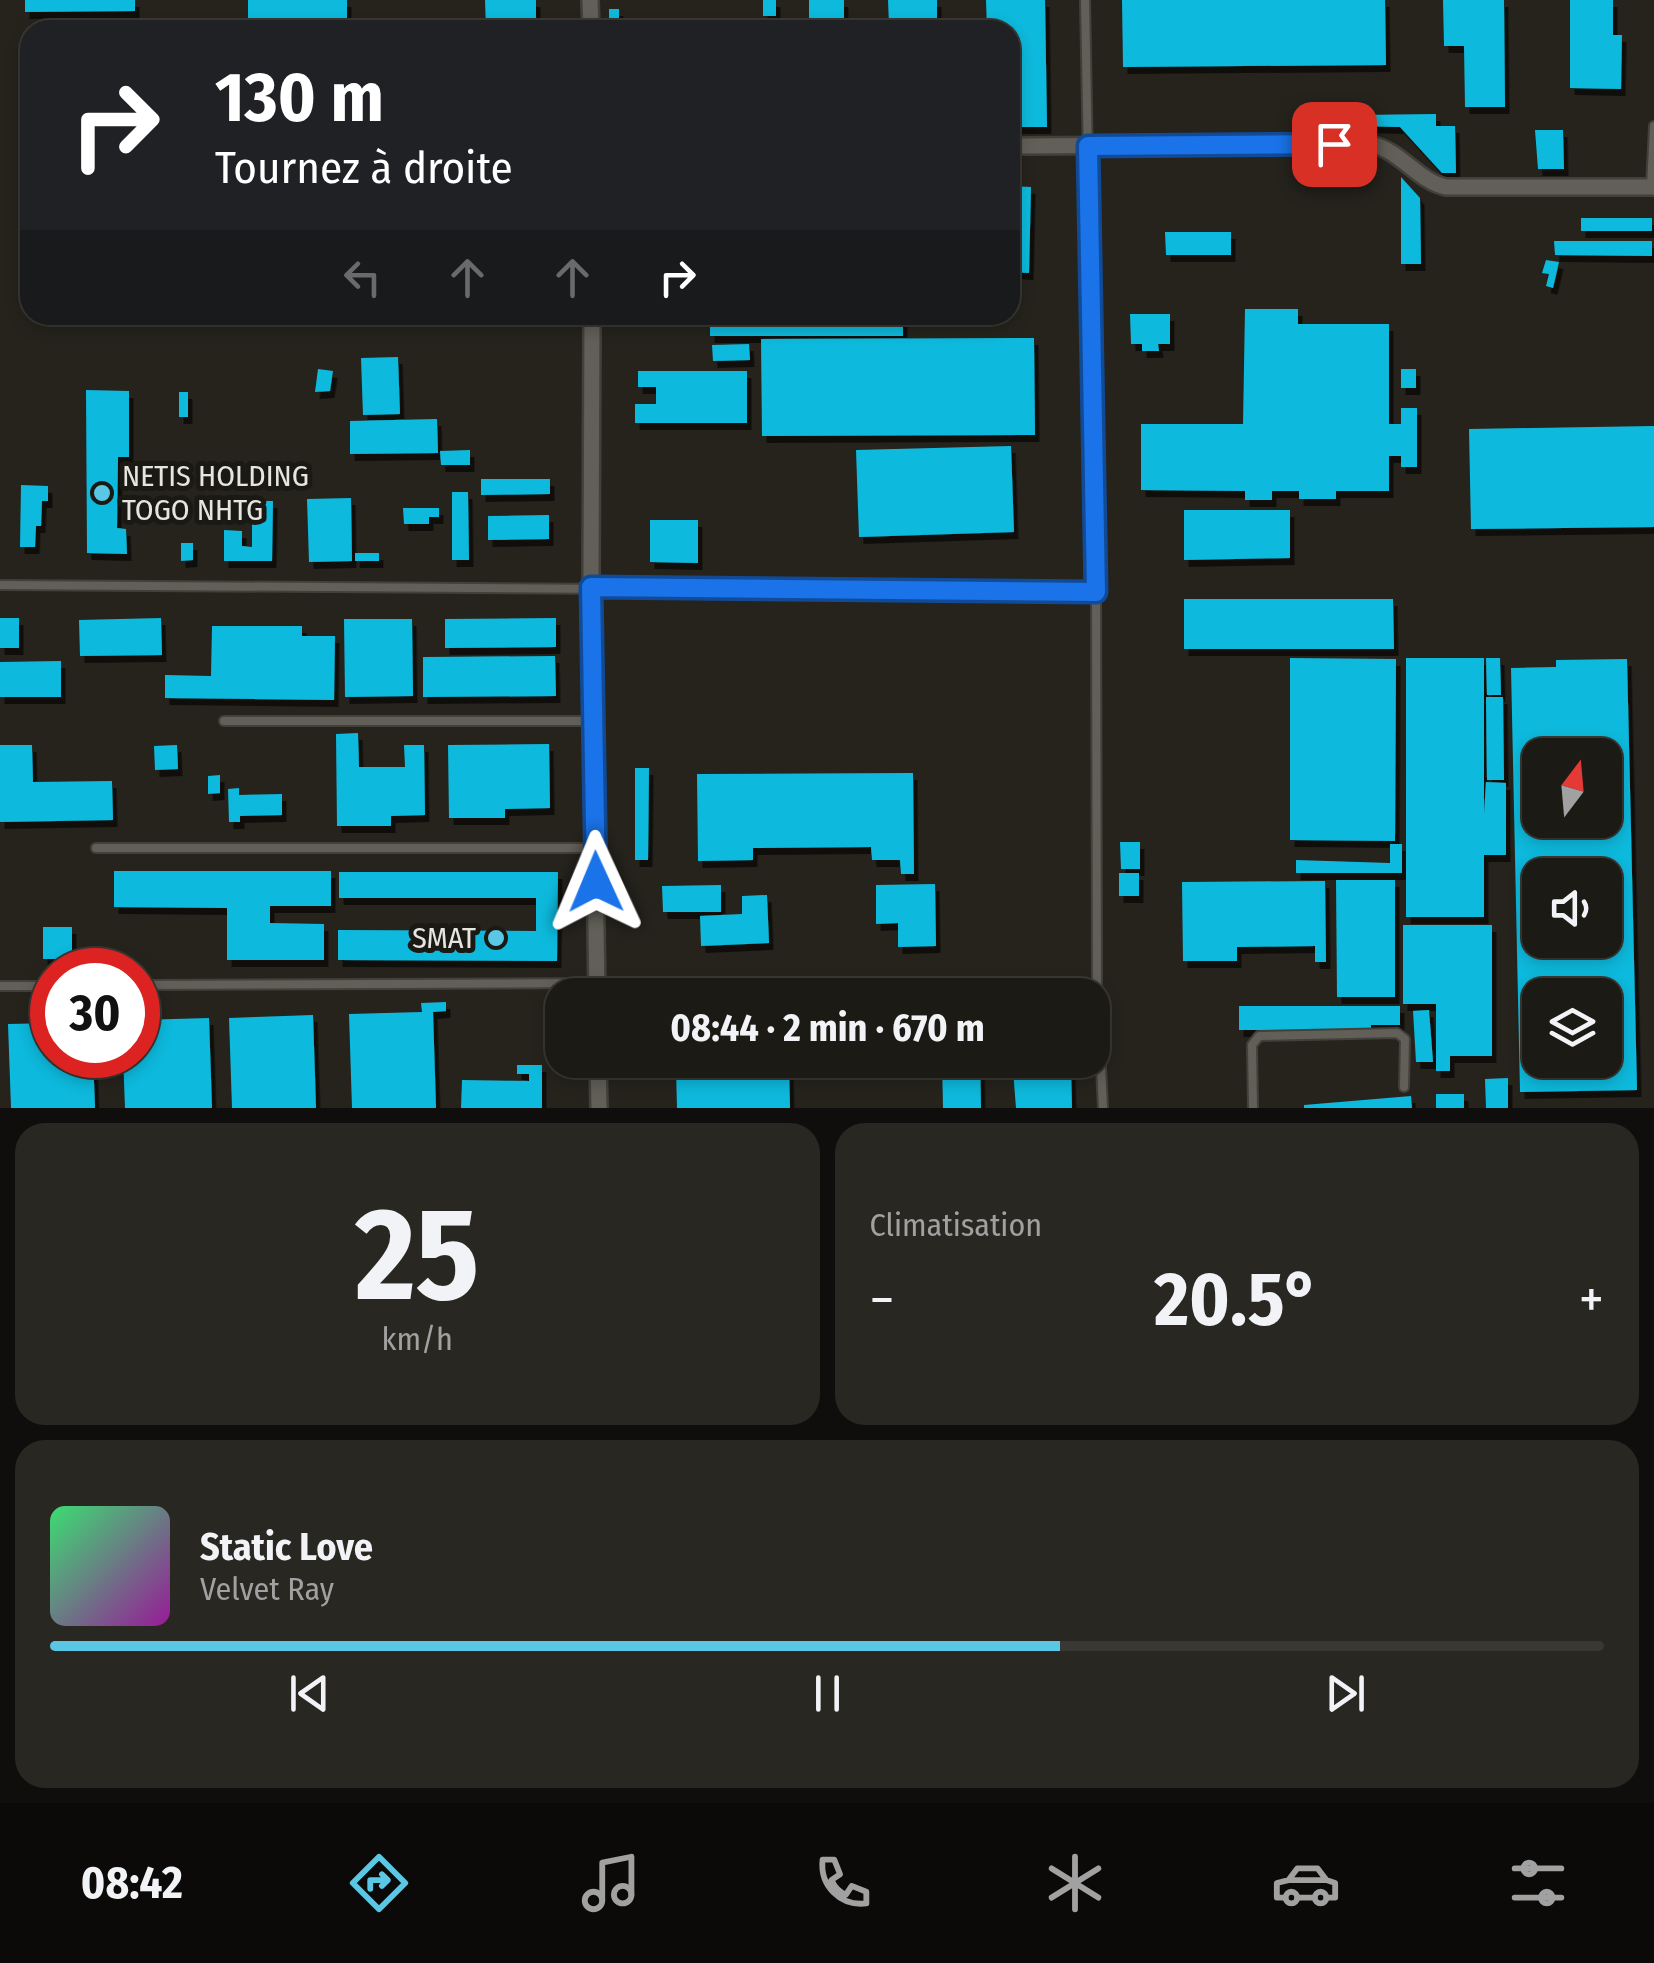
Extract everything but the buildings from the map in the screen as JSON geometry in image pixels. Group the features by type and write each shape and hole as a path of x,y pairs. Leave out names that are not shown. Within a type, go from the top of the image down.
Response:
{"street":[{"path":"1020,146 1369,144 1391,151 1446,188 1653,187"},
{"path":"592,325 597,978"},
{"path":"598,1078 599,1108"}],"lane":[{"path":"1085,0 1096,592 1097,978"},
{"path":"1653,187 1654,126"},
{"path":"0,585 1096,592"},
{"path":"224,721 593,721"},
{"path":"96,848 595,848"},
{"path":"0,986 30,986"},
{"path":"160,986 545,989"},
{"path":"1253,1108 1252,1045 1259,1036 1396,1033 1405,1039 1404,1087"},
{"path":"1102,1078 1103,1108"}],"place":[{"name":"NETIS HOLDING TOGO NHTG","path":"102,493"},
{"name":"SMAT","path":"496,938"}],"route":[{"path":"596,882 591,587 1096,592 1088,146 1334,144"}]}
